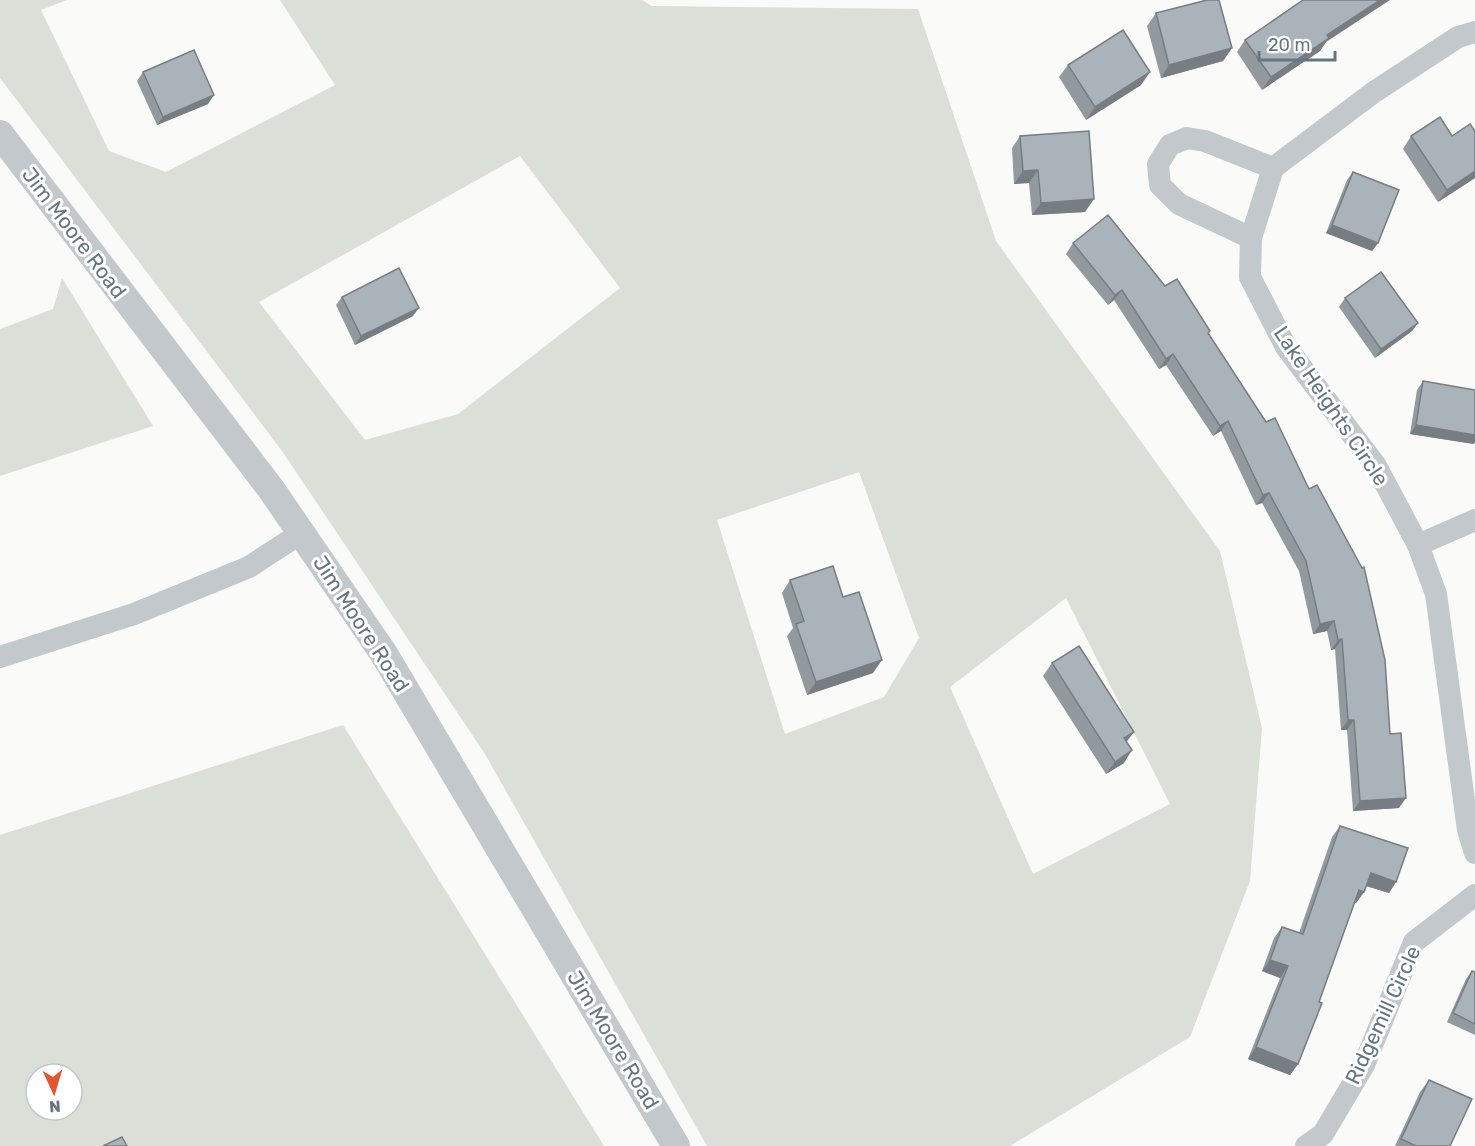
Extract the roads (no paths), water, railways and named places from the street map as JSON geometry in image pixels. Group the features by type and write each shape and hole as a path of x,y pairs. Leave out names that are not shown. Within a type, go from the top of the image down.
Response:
{"street":[{"path":"1251,238 1179,204 1160,185 1158,164 1170,145 1187,138 1205,141 1273,168 1374,92 1458,37 1475,32"},
{"name":"Jim Moore Road","path":"0,134 271,489 384,654 676,1146"},
{"name":"Lake Heights Circle","path":"1273,168 1251,238 1250,277 1286,347 1376,466 1418,545 1436,594 1468,830 1475,854"},
{"path":"1418,545 1475,520"},
{"path":"0,657 134,614 249,567 301,533"},
{"name":"Ridgemill Circle","path":"1306,1146 1323,1134 1364,1065 1414,942 1475,895"}]}
